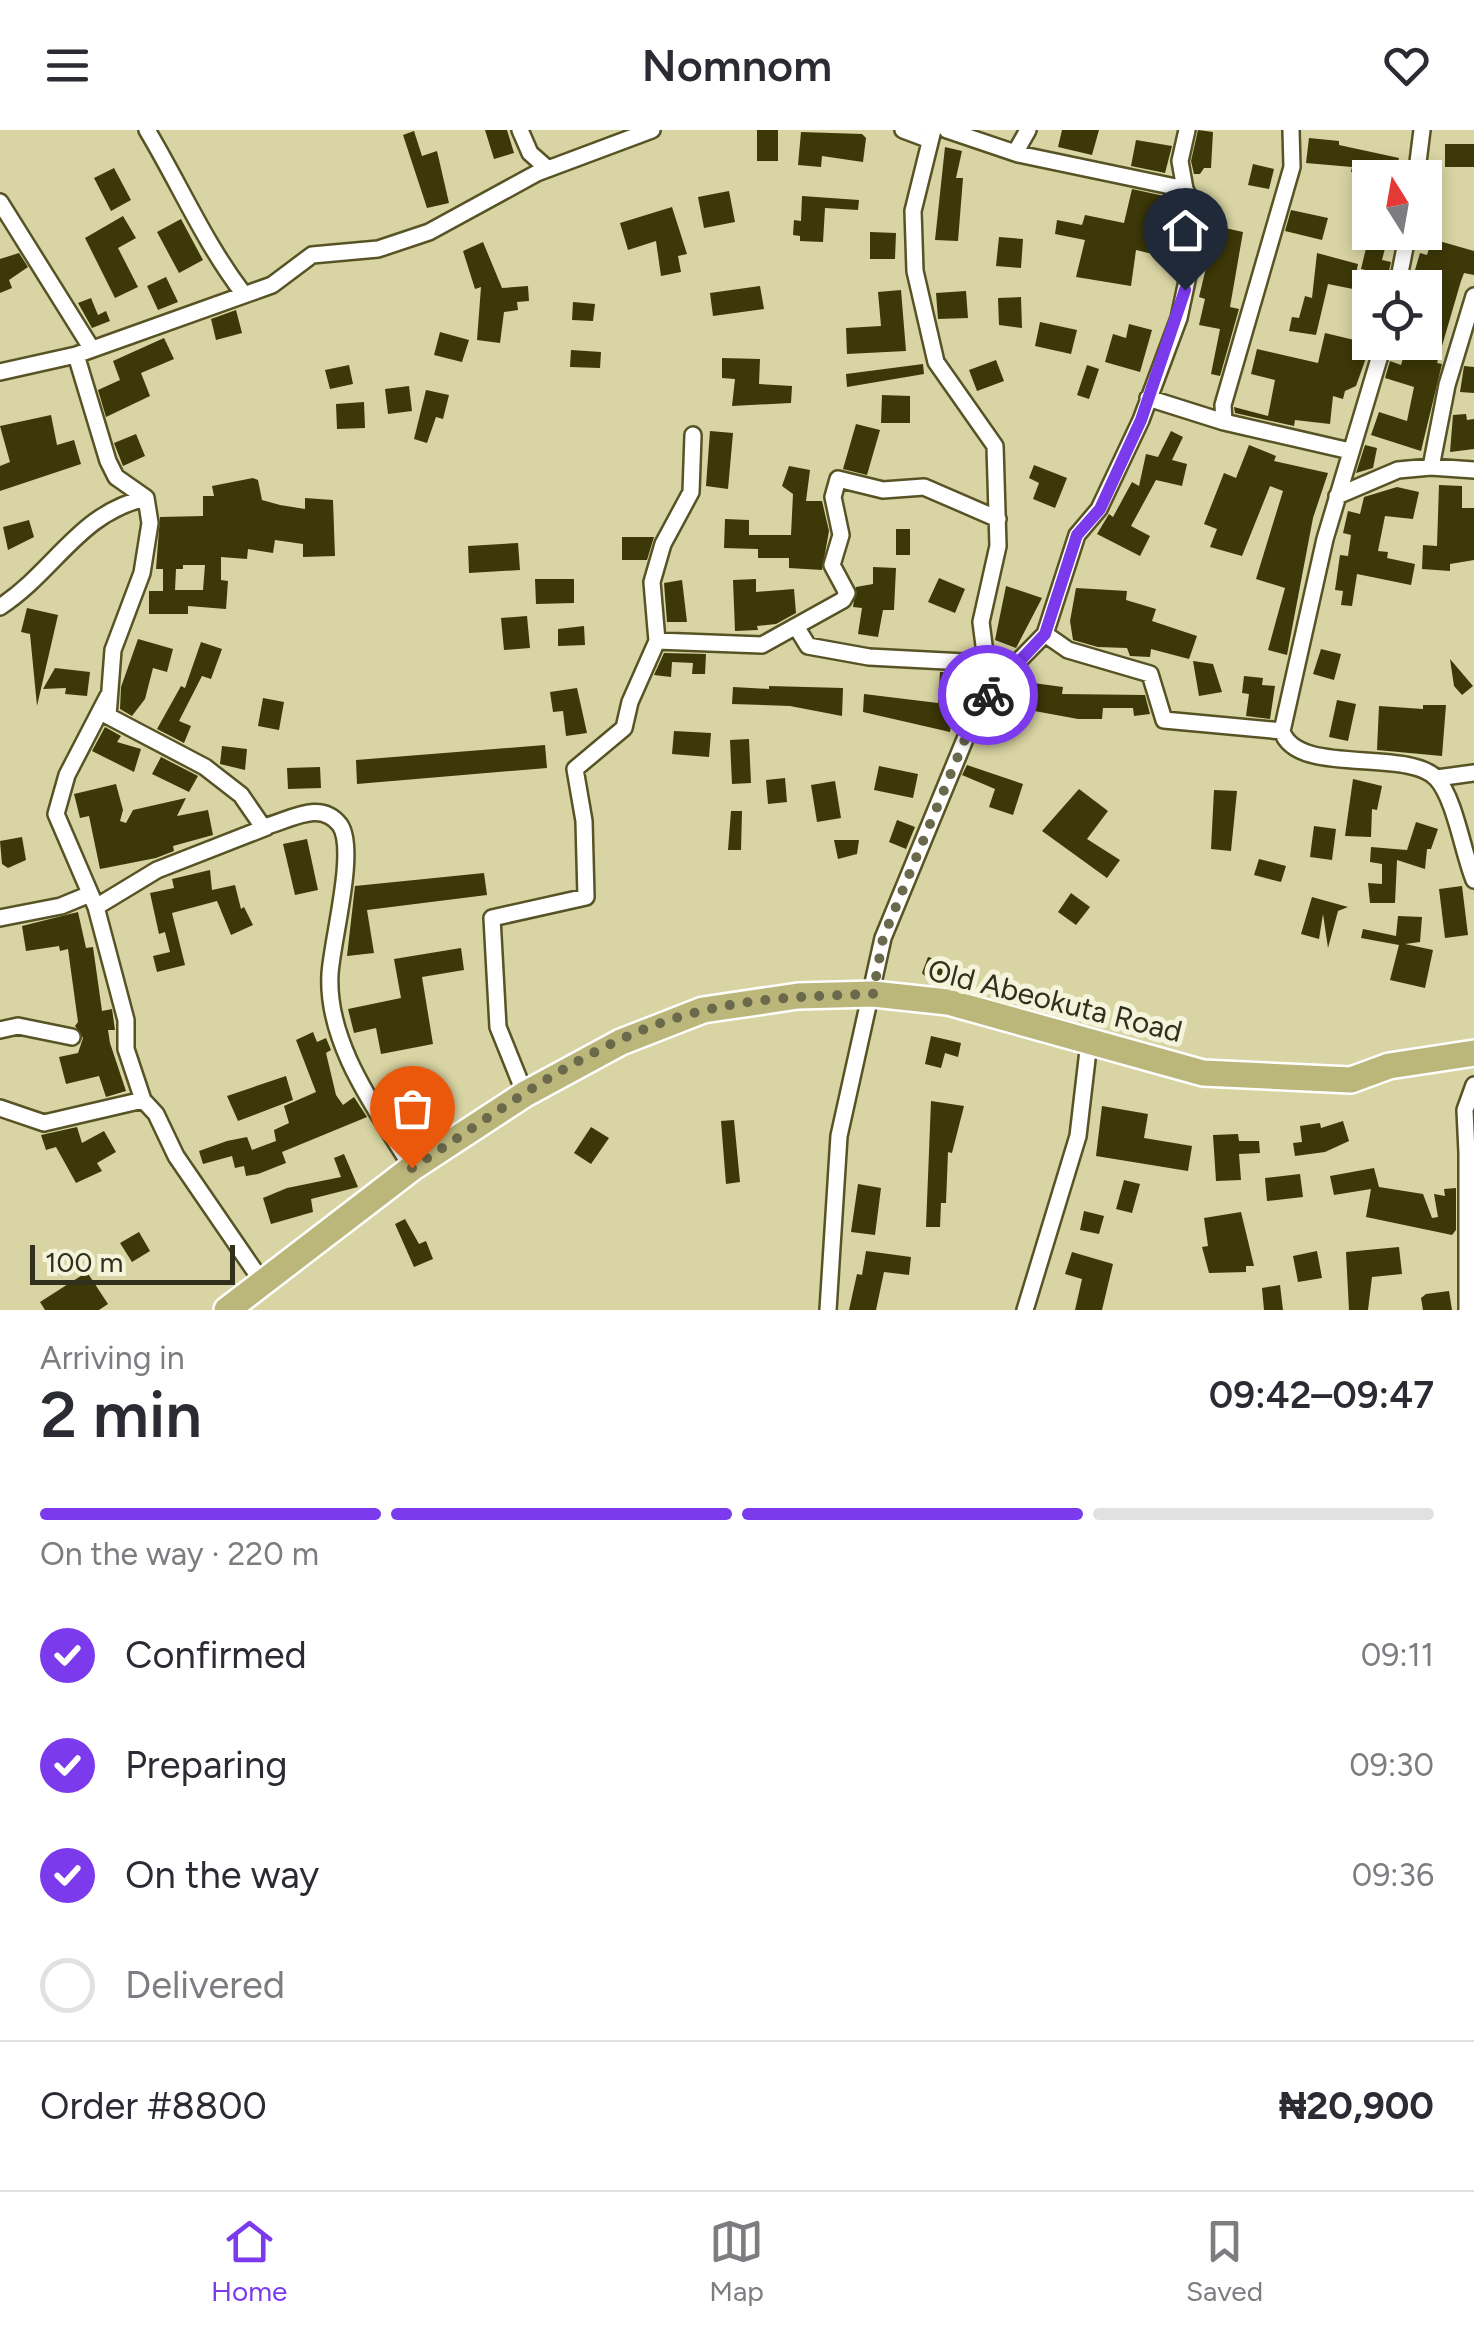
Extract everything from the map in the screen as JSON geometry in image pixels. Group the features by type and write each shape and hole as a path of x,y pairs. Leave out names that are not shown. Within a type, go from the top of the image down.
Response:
{"highway":[{"name":"Old Abeokuta Road","path":"228,1310 412,1168 525,1094 621,1042 703,1010 798,996 873,994 948,1002 1203,1073 1350,1080 1389,1066 1474,1053"}],"street":[{"path":"147,130 176,177 208,246 243,293"},
{"path":"520,130 530,153 548,169"},
{"path":"0,372 83,351 272,285 312,256 378,250 429,232 548,169 652,130"},
{"path":"903,130 930,134 913,211 915,271 936,362 995,446 996,564 982,609 984,662 990,692"},
{"path":"947,130 1015,152 1185,189"},
{"path":"1015,152 1028,130"},
{"path":"828,1310 839,1136 883,938 975,715 990,692 1045,634 1070,552 1100,509 1179,318 1196,232 1195,209 1185,189 1180,161 1186,130"},
{"path":"1224,422 1224,405 1292,167 1291,130"},
{"path":"1418,160 1422,130"},
{"path":"0,202 83,351 108,461 116,477 146,498 150,537 113,650 110,720 205,767 241,794 254,819 267,826"},
{"path":"1431,466 1447,385 1474,296"},
{"path":"1282,730 1337,496 1378,360"},
{"path":"1148,398 1224,422 1350,450"},
{"path":"525,1094 498,1027 492,918 586,897 584,821 575,769 624,728 630,702 658,641 652,582 664,544 691,492 693,435"},
{"path":"1337,496 1398,470 1431,466 1474,470"},
{"path":"658,641 715,641 749,648 798,628 802,621 843,600 847,593 832,566 840,535 833,497 838,478 883,490 924,488 998,519"},
{"path":"0,606 54,564 76,536 115,505 146,498"},
{"path":"798,628 808,646 868,657 984,662"},
{"path":"1045,634 1068,650 1150,674 1164,720 1282,730 1302,751 1419,767 1437,778 1474,774"},
{"path":"109,695 81,746 56,814 93,901 126,1020 126,1049 142,1100 156,1114 176,1156 263,1282"},
{"path":"1437,778 1474,880"},
{"path":"0,918 93,901 157,870 267,826 312,812 324,814 341,827 348,860 341,880 330,996 360,1081 412,1168"},
{"path":"0,1030 18,1026 72,1038"},
{"path":"1025,1310 1078,1136 1090,1042"},
{"path":"1467,1310 1467,1153 1463,1131 1474,1085"},
{"path":"0,1108 44,1122 142,1100"}],"building":[{"path":"485,130 507,130 514,153 494,159"},
{"path":"757,130 778,130 778,161 757,161"},
{"path":"1062,130 1099,130 1092,155 1058,147"},
{"path":"1198,130 1213,132 1211,168 1194,174 1191,161"},
{"path":"414,131 422,156 437,151 449,203 427,208 403,135"},
{"path":"801,132 862,134 866,138 863,162 822,156 821,167 798,165"},
{"path":"1309,138 1339,141 1339,145 1399,158 1352,160 1352,167 1306,163"},
{"path":"1136,140 1172,146 1165,173 1131,166"},
{"path":"1445,144 1474,144 1474,167 1445,167"},
{"path":"945,147 962,151 956,178 963,178 958,241 935,240"},
{"path":"1253,164 1274,169 1269,189 1248,185"},
{"path":"114,168 131,200 111,211 94,178"},
{"path":"1132,189 1178,199 1181,207 1165,257 1136,250 1131,286 1076,277 1085,240 1055,234 1057,220 1082,225 1085,215 1124,223"},
{"path":"729,191 735,222 704,228 698,197"},
{"path":"802,196 859,200 858,210 825,208 823,242 800,241 800,236 793,235 794,220 801,221"},
{"path":"672,207 687,254 678,256 681,272 661,276 656,241 628,250 620,223"},
{"path":"1291,210 1328,218 1322,240 1285,231"},
{"path":"123,216 136,238 118,248 138,287 115,298 85,238"},
{"path":"181,219 203,260 179,273 157,232"},
{"path":"1216,226 1243,232 1230,307 1239,309 1220,376 1211,374 1220,329 1199,325 1205,299 1199,297"},
{"path":"870,232 896,233 895,259 870,259"},
{"path":"999,237 1023,239 1021,268 996,266"},
{"path":"483,242 502,288 528,286 529,301 517,302 518,310 504,312 500,343 477,340 481,287 475,289 463,251"},
{"path":"1442,242 1474,251 1474,275 1464,273 1442,346 1442,270 1415,270 1420,253 1427,255 1429,250 1442,250"},
{"path":"1366,250 1385,250 1382,260 1391,262 1389,270 1361,269"},
{"path":"19,253 28,267 9,280 12,288 0,293 0,259"},
{"path":"1317,253 1358,264 1357,270 1352,270 1352,289 1328,284 1316,335 1289,331 1292,317 1299,318 1305,296 1312,298"},
{"path":"166,277 178,302 158,310 147,286"},
{"path":"760,286 764,309 713,316 710,293"},
{"path":"901,290 906,351 847,354 846,328 881,326 878,292"},
{"path":"966,291 968,318 938,319 936,293"},
{"path":"1021,297 1022,328 999,325 998,298"},
{"path":"91,298 98,315 106,311 110,321 92,328 78,303"},
{"path":"573,302 595,304 593,321 572,320"},
{"path":"236,310 242,333 216,340 211,319"},
{"path":"1040,322 1077,330 1071,354 1035,346"},
{"path":"1129,324 1152,330 1140,372 1105,362 1113,334 1126,338"},
{"path":"440,332 469,340 462,362 434,355"},
{"path":"1325,333 1352,339 1352,360 1365,360 1356,386 1345,391 1343,399 1333,396 1330,424 1295,420 1294,426 1235,413 1234,407 1268,416 1275,380 1251,374 1257,349 1318,363"},
{"path":"164,338 174,359 141,373 150,396 106,417 98,390 120,380 113,361"},
{"path":"571,350 601,352 600,368 570,367"},
{"path":"722,358 760,359 759,384 792,386 791,403 732,406 735,379 722,378"},
{"path":"996,360 1004,381 977,391 969,370"},
{"path":"1403,360 1438,360 1442,364 1421,451 1371,435 1379,412 1407,421 1414,387 1385,378 1390,361 1401,365"},
{"path":"923,364 924,374 847,387 846,374"},
{"path":"349,365 353,384 330,389 325,370"},
{"path":"1087,365 1099,369 1089,399 1077,395"},
{"path":"1464,366 1474,367 1474,393 1460,392"},
{"path":"409,386 412,411 388,414 385,389"},
{"path":"426,390 449,395 443,419 436,417 427,443 414,439"},
{"path":"882,395 910,396 910,423 881,423"},
{"path":"364,402 365,428 337,429 336,404"},
{"path":"1466,414 1467,420 1474,419 1474,449 1450,452 1453,415"},
{"path":"51,415 57,445 74,440 81,464 0,491 0,466 10,462 0,426"},
{"path":"856,424 880,430 867,475 843,469"},
{"path":"710,431 733,433 728,489 706,486"},
{"path":"1171,431 1183,437 1172,460 1187,464 1182,486 1156,480 1131,526 1150,536 1140,556 1097,534 1109,514 1113,517 1132,482 1139,486 1146,454 1158,457"},
{"path":"136,434 145,456 123,466 114,443"},
{"path":"1249,445 1276,456 1274,461 1328,473 1313,518 1287,655 1268,650 1285,588 1256,579 1283,491 1270,486 1242,556 1210,547 1217,529 1204,524 1224,473 1236,478"},
{"path":"1365,445 1377,448 1373,468 1356,473"},
{"path":"1034,465 1067,478 1055,508 1033,499 1039,483 1029,478"},
{"path":"789,466 810,470 806,501 822,501 829,531 822,570 789,568 789,558 758,558 758,549 724,548 725,519 749,520 749,535 791,535 793,494 782,486"},
{"path":"253,478 258,480 262,500 280,505 305,509 305,498 333,500 335,556 303,557 303,544 275,540 273,553 248,549 247,559 221,557 221,580 228,581 226,609 188,606 188,614 149,614 149,591 163,591 163,569 156,569 160,517 203,516 203,496 214,496 212,486","holes":["183,565 205,565 203,590 175,590 176,569 183,569"]},
{"path":"1439,485 1462,486 1462,508 1474,508 1474,560 1450,564 1450,571 1422,569 1423,545 1437,546"},
{"path":"1397,487 1419,492 1413,519 1385,516 1378,551 1388,552 1387,558 1415,564 1411,585 1357,574 1352,606 1341,605 1343,591 1335,590 1340,555 1348,556 1351,535 1343,533 1348,511 1360,514 1364,497"},
{"path":"29,520 34,537 8,550 3,527"},
{"path":"896,529 910,529 910,555 896,555"},
{"path":"622,537 654,537 647,560 622,560"},
{"path":"518,543 520,570 469,573 468,546"},
{"path":"873,567 896,568 894,610 883,610 878,637 858,634 862,608 853,607 856,587 873,584"},
{"path":"939,578 965,589 955,613 928,602"},
{"path":"535,579 574,579 574,603 536,604"},
{"path":"756,579 756,592 794,589 796,613 776,624 757,626 758,630 735,631 733,580"},
{"path":"682,580 687,622 667,622 664,583"},
{"path":"1006,586 1042,598 1016,648 995,640"},
{"path":"1076,588 1127,591 1126,600 1156,609 1152,621 1197,636 1189,659 1151,649 1150,657 1130,656 1127,648 1098,647 1073,640 1070,621"},
{"path":"27,608 58,615 37,706 30,634 21,632"},
{"path":"527,616 530,648 504,650 501,618"},
{"path":"584,626 585,645 558,646 558,629"},
{"path":"138,639 173,649 167,672 153,668 145,699 132,716 120,709 121,687"},
{"path":"201,642 222,649 211,679 202,676 179,721 191,726 184,743 157,729 181,686 185,688"},
{"path":"1321,649 1341,654 1334,680 1313,674"},
{"path":"664,653 706,654 705,674 692,674 693,663 672,662 671,677 654,675"},
{"path":"1450,659 1473,686 1462,695 1454,686"},
{"path":"1193,661 1213,664 1222,692 1199,696"},
{"path":"55,668 90,672 87,696 65,694 66,688 43,689"},
{"path":"940,672 960,673 950,732 863,712 864,694 938,703"},
{"path":"1244,676 1263,678 1262,685 1275,686 1270,719 1246,716 1249,694 1242,693"},
{"path":"1033,683 1063,687 1062,694 1145,695 1150,714 1134,716 1133,708 1103,708 1102,719 1078,719 1029,710"},
{"path":"733,687 843,688 842,716 790,706 732,704"},
{"path":"577,688 587,733 566,736 563,711 553,712 550,692"},
{"path":"263,698 284,702 279,730 258,726"},
{"path":"1337,700 1356,704 1348,741 1329,737"},
{"path":"1423,705 1446,705 1442,756 1377,750 1379,706 1423,709"},
{"path":"105,727 121,736 117,742 141,749 134,772 92,751"},
{"path":"674,731 711,733 709,757 672,754"},
{"path":"749,739 751,783 732,784 730,740"},
{"path":"545,745 547,768 357,784 356,760"},
{"path":"222,746 247,749 245,770 220,764"},
{"path":"161,757 198,776 189,792 152,774"},
{"path":"967,765 1023,784 1013,815 989,807 995,789 962,775"},
{"path":"879,766 918,774 913,798 874,790"},
{"path":"320,767 321,788 288,789 287,768"},
{"path":"785,778 787,802 768,804 766,780"},
{"path":"1353,779 1382,786 1377,810 1372,809 1371,837 1345,836"},
{"path":"835,781 841,818 817,822 811,785"},
{"path":"116,784 123,810 120,821 126,823 133,810 186,798 177,816 208,810 213,835 173,846 174,851 156,858 100,869 89,816 80,818 74,794"},
{"path":"1079,789 1108,811 1087,839 1120,860 1107,878 1042,831"},
{"path":"1214,790 1237,791 1231,851 1211,849"},
{"path":"731,811 742,811 741,850 728,850"},
{"path":"897,820 915,827 906,849 889,842"},
{"path":"1416,822 1438,829 1431,849 1427,849 1425,869 1397,860 1395,903 1370,903 1368,883 1382,884 1382,864 1370,862 1371,847 1407,850"},
{"path":"1314,826 1336,829 1332,860 1310,857"},
{"path":"22,837 26,860 8,868 2,864 0,841"},
{"path":"307,839 318,890 295,895 283,844"},
{"path":"834,840 859,840 857,854 838,859"},
{"path":"1259,859 1286,866 1281,882 1254,875"},
{"path":"210,870 212,890 235,885 241,909 244,907 253,925 231,935 217,901 172,913 185,965 157,972 153,956 170,952 165,932 159,934 150,893 174,888 172,879"},
{"path":"484,873 487,895 367,910 374,953 347,956 355,886"},
{"path":"1462,886 1468,935 1445,938 1439,889"},
{"path":"1071,893 1090,907 1076,925 1058,912"},
{"path":"1312,897 1348,907 1338,911 1328,948 1323,914 1319,939 1301,934"},
{"path":"78,912 86,948 93,947 102,1011 112,1009 115,1030 108,1030 110,1043 126,1091 106,1097 99,1076 66,1084 59,1057 78,1053 83,1038 75,1026 78,1022 68,949 60,951 59,946 26,951 22,926"},
{"path":"1398,916 1422,917 1420,942 1405,944 1433,950 1425,988 1390,980 1399,945 1361,938 1363,929 1396,936"},
{"path":"461,948 464,970 422,977 433,1044 381,1054 376,1028 354,1033 348,1009 401,998 394,959"},
{"path":"928,957 962,967 960,981 927,978 922,973"},
{"path":"313,1032 317,1042 326,1038 331,1050 326,1053 336,1095 343,1105 354,1097 367,1117 282,1152 286,1163 258,1174 246,1176 244,1166 235,1168 232,1156 203,1164 199,1151 227,1141 247,1137 252,1150 276,1141 274,1130 289,1123 284,1106 316,1092 296,1040"},
{"path":"931,1036 961,1043 958,1057 945,1053 941,1068 925,1064"},
{"path":"286,1076 293,1100 238,1121 227,1096"},
{"path":"931,1101 964,1106 952,1153 948,1152 946,1203 941,1203 940,1227 926,1227"},
{"path":"1102,1106 1148,1114 1144,1138 1192,1146 1188,1171 1096,1156"},
{"path":"734,1120 740,1182 726,1184 721,1121"},
{"path":"1343,1121 1349,1141 1325,1152 1295,1156 1293,1143 1302,1142 1300,1126 1320,1123 1321,1128"},
{"path":"77,1127 82,1143 104,1131 116,1152 97,1163 102,1171 76,1183 56,1147 46,1150 41,1135"},
{"path":"591,1127 609,1138 591,1164 574,1153"},
{"path":"1238,1134 1239,1141 1259,1141 1260,1153 1239,1154 1241,1180 1216,1181 1213,1135"},
{"path":"344,1154 358,1187 311,1199 313,1212 271,1224 263,1198 287,1188 341,1177 334,1158"},
{"path":"1374,1168 1379,1187 1423,1194 1432,1218 1438,1217 1434,1194 1445,1196 1444,1189 1456,1188 1456,1230 1452,1235 1366,1217 1371,1189 1334,1195 1330,1176"},
{"path":"1300,1174 1303,1197 1267,1201 1265,1178"},
{"path":"1124,1180 1140,1184 1132,1213 1116,1209"},
{"path":"858,1184 881,1188 875,1235 851,1232"},
{"path":"1084,1211 1104,1216 1099,1234 1080,1230"},
{"path":"1241,1212 1254,1266 1246,1266 1246,1272 1209,1273 1202,1247 1208,1246 1204,1218"},
{"path":"405,1219 419,1244 426,1241 433,1259 414,1267 395,1224"},
{"path":"139,1232 150,1251 132,1262 120,1243"},
{"path":"1399,1247 1402,1274 1372,1277 1368,1310 1349,1310 1346,1252"},
{"path":"866,1251 911,1257 909,1275 884,1272 876,1310 849,1310 857,1274 862,1275"},
{"path":"1317,1251 1322,1278 1298,1282 1293,1256"},
{"path":"1072,1252 1113,1264 1102,1310 1075,1310 1082,1279 1065,1274"},
{"path":"87,1272 108,1304 99,1310 45,1310 40,1302"},
{"path":"1280,1285 1283,1310 1264,1310 1262,1288"},
{"path":"1449,1291 1452,1310 1423,1310 1421,1298 1426,1294"}],"way so far":[{"path":"412,1168 569,1067 657,1026 703,1010 752,1002 873,994 883,938 975,715 988,695"}],"route":[{"path":"988,695 1045,634 1077,535 1100,509 1141,420 1179,318 1185,290"}]}
